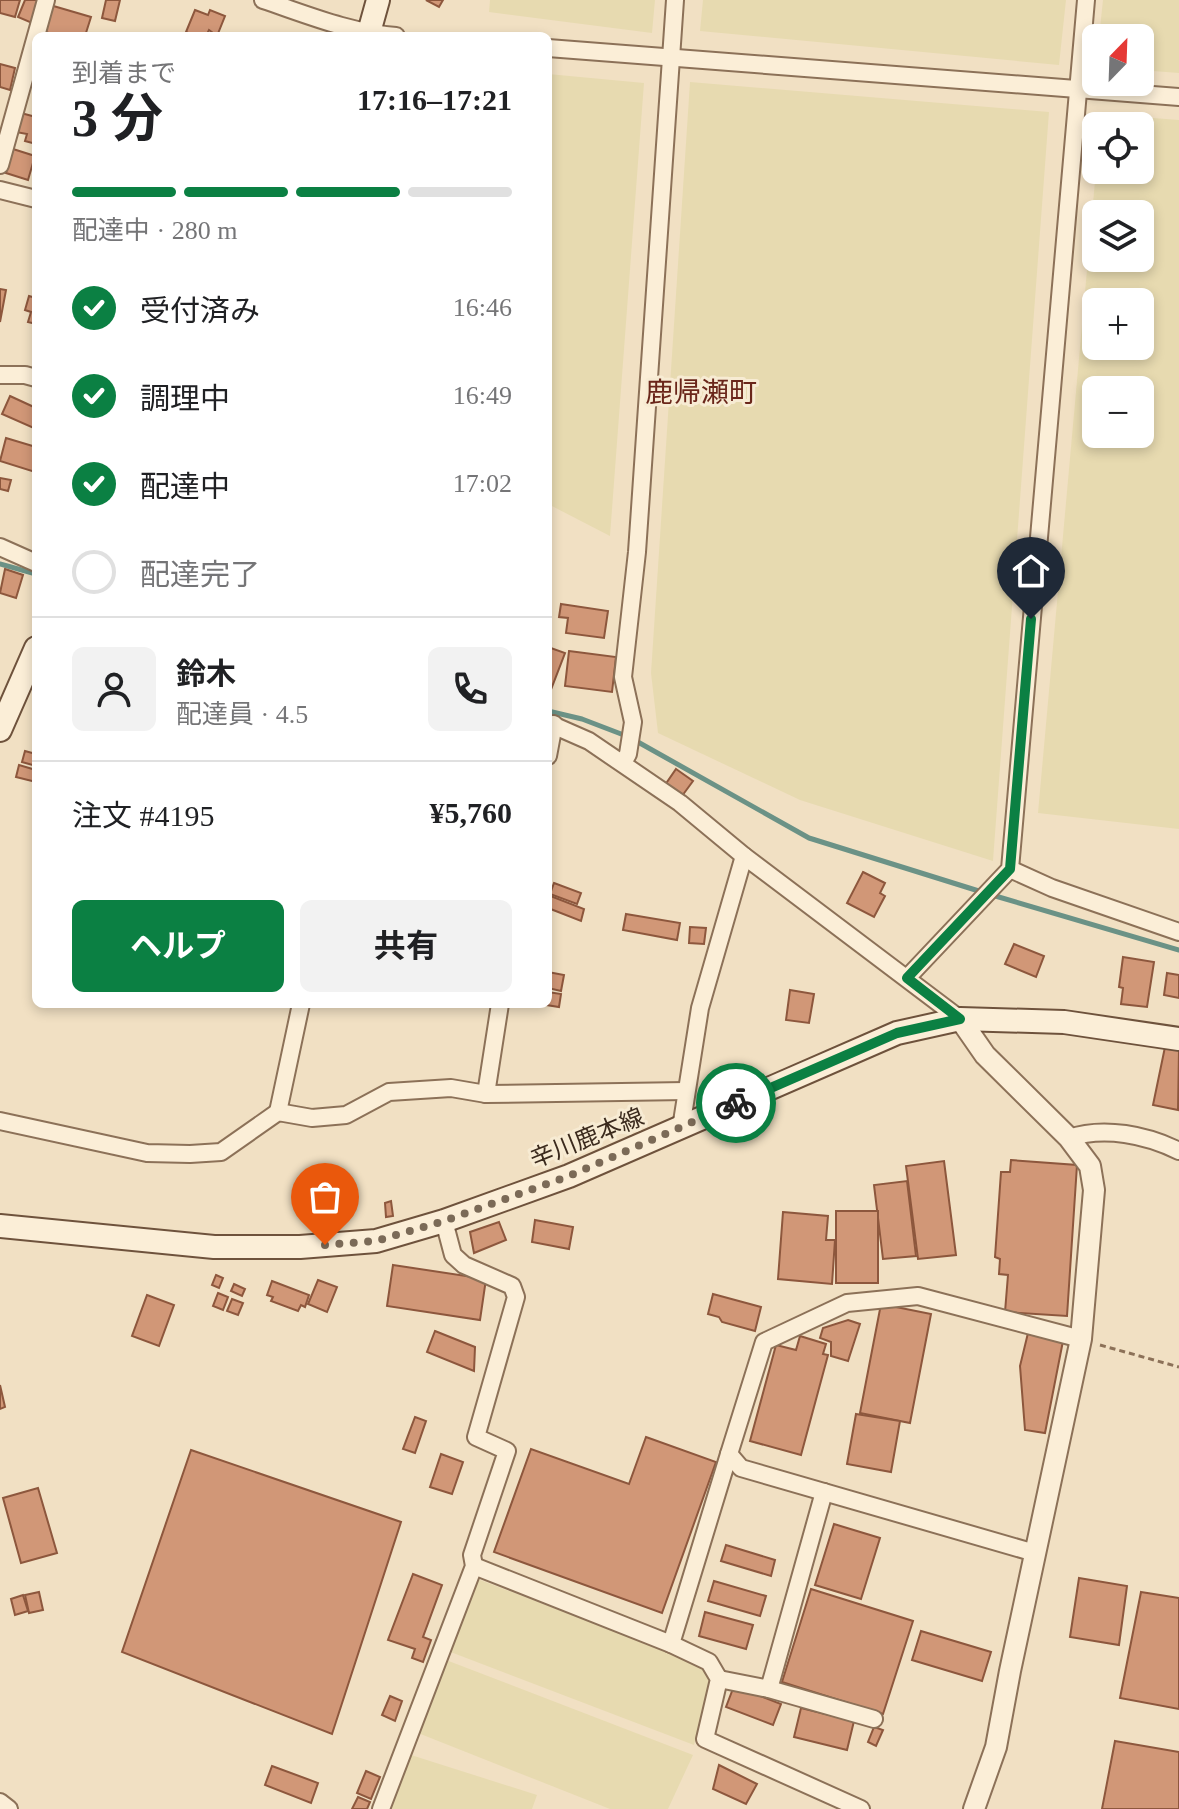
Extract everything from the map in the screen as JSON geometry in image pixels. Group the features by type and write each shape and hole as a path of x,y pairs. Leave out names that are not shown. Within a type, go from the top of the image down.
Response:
{"main road":[{"path":"369,32 378,0"},
{"path":"0,730 32,657"},
{"name":"辛川鹿本線","path":"0,1226 214,1247 300,1247 376,1241 444,1221 569,1176 897,1033 960,1019 1064,1022 1179,1039"}],"street":[{"path":"39,32 46,0"},
{"path":"263,0 357,32"},
{"path":"623,763 628,754 633,722 623,677 637,552 675,0"},
{"path":"907,978 1010,869 1086,0"},
{"path":"552,48 1179,97"},
{"path":"0,165 30,78"},
{"path":"0,190 32,198"},
{"path":"0,375 32,377"},
{"path":"0,547 32,561"},
{"path":"552,723 589,741 680,803 744,856 960,1019 985,1055 1069,1138 1090,1166 1094,1190 1081,1339 996,1747 974,1809"},
{"path":"681,1128 700,1008 744,856"},
{"path":"1010,869 1052,888 1179,932"},
{"path":"0,1121 147,1153 221,1152 278,1112 300,1008"},
{"path":"486,1094 499,1008"},
{"path":"278,1112 312,1118 346,1115 389,1092 451,1088 486,1094 686,1091"},
{"path":"1069,1138 1087,1132 1154,1138 1179,1151"},
{"path":"381,1809 474,1566 472,1555 507,1451 476,1437 516,1297 512,1286 464,1265 453,1255 444,1221"},
{"path":"671,1644 764,1342 847,1303 918,1296 1081,1339"},
{"path":"729,1454 741,1468 1035,1553"},
{"path":"769,1689 824,1492"},
{"path":"474,1566 709,1662 719,1679 705,1739 861,1809"},
{"path":"719,1679 769,1689 874,1719"},
{"path":"0,1802 9,1809"}],"path":[{"path":"1081,1339 1179,1367"}],"shaded area":[{"path":"490,0 655,0 652,33 489,12"},
{"path":"703,0 1066,0 1059,65 700,31"},
{"path":"1103,0 1179,0 1179,73 1154,71 1154,24 1100,24"},
{"path":"552,74 644,83 610,536 552,506"},
{"path":"690,82 1049,112 993,861 800,800 658,733 651,673"},
{"path":"1154,118 1179,120 1179,829 1038,813 1082,325 1082,360 1154,360 1154,288 1085,288 1087,272 1154,272 1154,200 1093,200 1095,184 1154,184"},
{"path":"475,1578 713,1669 694,1745 448,1651"},
{"path":"446,1660 693,1755 668,1809 610,1809 418,1733"},
{"path":"411,1755 537,1795 532,1809 389,1809"}],"building":[{"path":"0,0 20,0 15,17 0,13"},
{"path":"25,0 40,0 32,23 18,17"},
{"path":"106,0 120,0 115,21 102,18"},
{"path":"426,0 443,0 439,7"},
{"path":"50,5 91,17 86,32 42,31"},
{"path":"195,10 208,15 210,10 225,16 219,32 186,32"},
{"path":"0,64 15,68 10,90 0,87"},
{"path":"21,113 32,116 32,143 25,141 27,134 16,132"},
{"path":"13,149 32,155 28,180 6,173"},
{"path":"0,289 6,290 0,322"},
{"path":"29,296 32,297 32,323 28,322 31,312 25,310"},
{"path":"10,396 32,406 32,427 2,414"},
{"path":"6,438 32,446 32,471 0,461"},
{"path":"0,478 11,480 8,491 0,489"},
{"path":"5,569 23,575 16,598 0,593"},
{"path":"561,604 608,611 604,638 566,633 568,618 559,617"},
{"path":"552,648 565,653 552,687"},
{"path":"569,651 616,657 612,692 565,686"},
{"path":"25,751 32,753 32,765 22,762"},
{"path":"19,765 32,769 32,781 16,777"},
{"path":"676,769 693,781 682,796 665,785"},
{"path":"863,872 885,883 880,893 885,896 874,917 847,903"},
{"path":"554,883 581,893 577,904 552,895"},
{"path":"552,897 584,909 581,921 552,910"},
{"path":"626,914 680,923 677,940 623,930"},
{"path":"690,927 706,928 704,944 689,943"},
{"path":"1014,944 1044,956 1036,977 1005,964"},
{"path":"1123,957 1154,962 1147,1007 1121,1004 1123,988 1119,987"},
{"path":"552,973 564,975 561,991 552,989"},
{"path":"1167,973 1179,975 1179,998 1164,995"},
{"path":"790,990 814,994 809,1023 786,1020"},
{"path":"552,993 561,994 559,1007 552,1006"},
{"path":"1165,1047 1179,1050 1178,1110 1153,1105"},
{"path":"1011,1160 1077,1165 1067,1316 1005,1312 1008,1275 999,1274 1000,1259 995,1257 1001,1172 1010,1172"},
{"path":"944,1161 956,1255 918,1259 906,1166"},
{"path":"907,1181 916,1256 883,1259 874,1185"},
{"path":"391,1201 393,1216 386,1217 385,1203"},
{"path":"836,1211 878,1211 878,1283 836,1283"},
{"path":"783,1212 828,1216 826,1240 835,1240 832,1284 778,1279"},
{"path":"535,1220 573,1227 569,1249 532,1242"},
{"path":"499,1222 506,1240 474,1253 470,1232"},
{"path":"393,1265 486,1279 480,1320 387,1306"},
{"path":"216,1275 223,1278 219,1288 212,1285"},
{"path":"318,1280 337,1287 327,1312 308,1304"},
{"path":"272,1281 309,1295 305,1307 301,1305 298,1311 271,1301 273,1297 267,1295"},
{"path":"234,1284 245,1289 242,1296 231,1291"},
{"path":"218,1293 228,1297 223,1310 213,1306"},
{"path":"713,1294 761,1307 755,1331 722,1322 719,1317 708,1314"},
{"path":"147,1295 174,1305 159,1346 132,1336"},
{"path":"232,1299 243,1303 238,1315 227,1311"},
{"path":"881,1304 931,1314 910,1423 860,1413"},
{"path":"848,1320 860,1324 848,1361 831,1356 831,1342 820,1338 823,1328"},
{"path":"435,1331 475,1347 474,1371 427,1352"},
{"path":"1028,1333 1063,1341 1045,1433 1025,1430 1020,1366"},
{"path":"800,1336 826,1344 823,1354 828,1355 801,1455 750,1441 776,1345 796,1350"},
{"path":"0,1385 5,1407 0,1409"},
{"path":"856,1414 900,1421 891,1472 847,1464"},
{"path":"415,1417 426,1421 415,1453 403,1449"},
{"path":"646,1437 716,1462 662,1613 494,1552 531,1449 629,1484"},
{"path":"191,1450 401,1522 332,1734 122,1652"},
{"path":"441,1454 463,1462 452,1494 430,1487"},
{"path":"38,1488 57,1553 21,1563 3,1498"},
{"path":"834,1524 880,1538 861,1599 815,1585"},
{"path":"726,1545 775,1560 771,1576 721,1561"},
{"path":"413,1574 442,1585 423,1637 431,1640 423,1662 412,1658 415,1649 388,1640"},
{"path":"1079,1578 1127,1586 1119,1645 1070,1637"},
{"path":"714,1581 766,1596 760,1616 708,1601"},
{"path":"811,1589 913,1621 883,1714 782,1682"},
{"path":"39,1592 43,1610 29,1613 25,1595"},
{"path":"1141,1592 1179,1598 1179,1709 1120,1698"},
{"path":"23,1595 28,1611 15,1615 11,1599"},
{"path":"705,1612 753,1625 746,1649 699,1636"},
{"path":"921,1631 991,1652 982,1681 912,1660"},
{"path":"734,1686 781,1704 773,1725 726,1707"},
{"path":"390,1696 402,1701 395,1721 382,1715"},
{"path":"801,1708 854,1721 847,1750 794,1737"},
{"path":"874,1727 883,1730 876,1746 868,1742"},
{"path":"1115,1741 1179,1752 1179,1809 1102,1809"},
{"path":"719,1765 757,1784 746,1804 713,1789"},
{"path":"272,1766 318,1783 311,1803 265,1785"},
{"path":"366,1771 380,1777 371,1799 357,1793"},
{"path":"358,1797 370,1802 367,1809 352,1809"}],"waterway":[{"path":"0,564 32,573"},
{"path":"552,712 582,719 629,737 809,838 982,892"},
{"path":"992,895 1179,950"}],"way so far":[{"path":"325,1245 376,1241 444,1221 569,1176 736,1103"}],"district":[{"name":"鹿帰瀬町","path":"701,392"}],"route":[{"path":"736,1103 897,1033 960,1019 907,978 1010,869 1031,619"}]}
